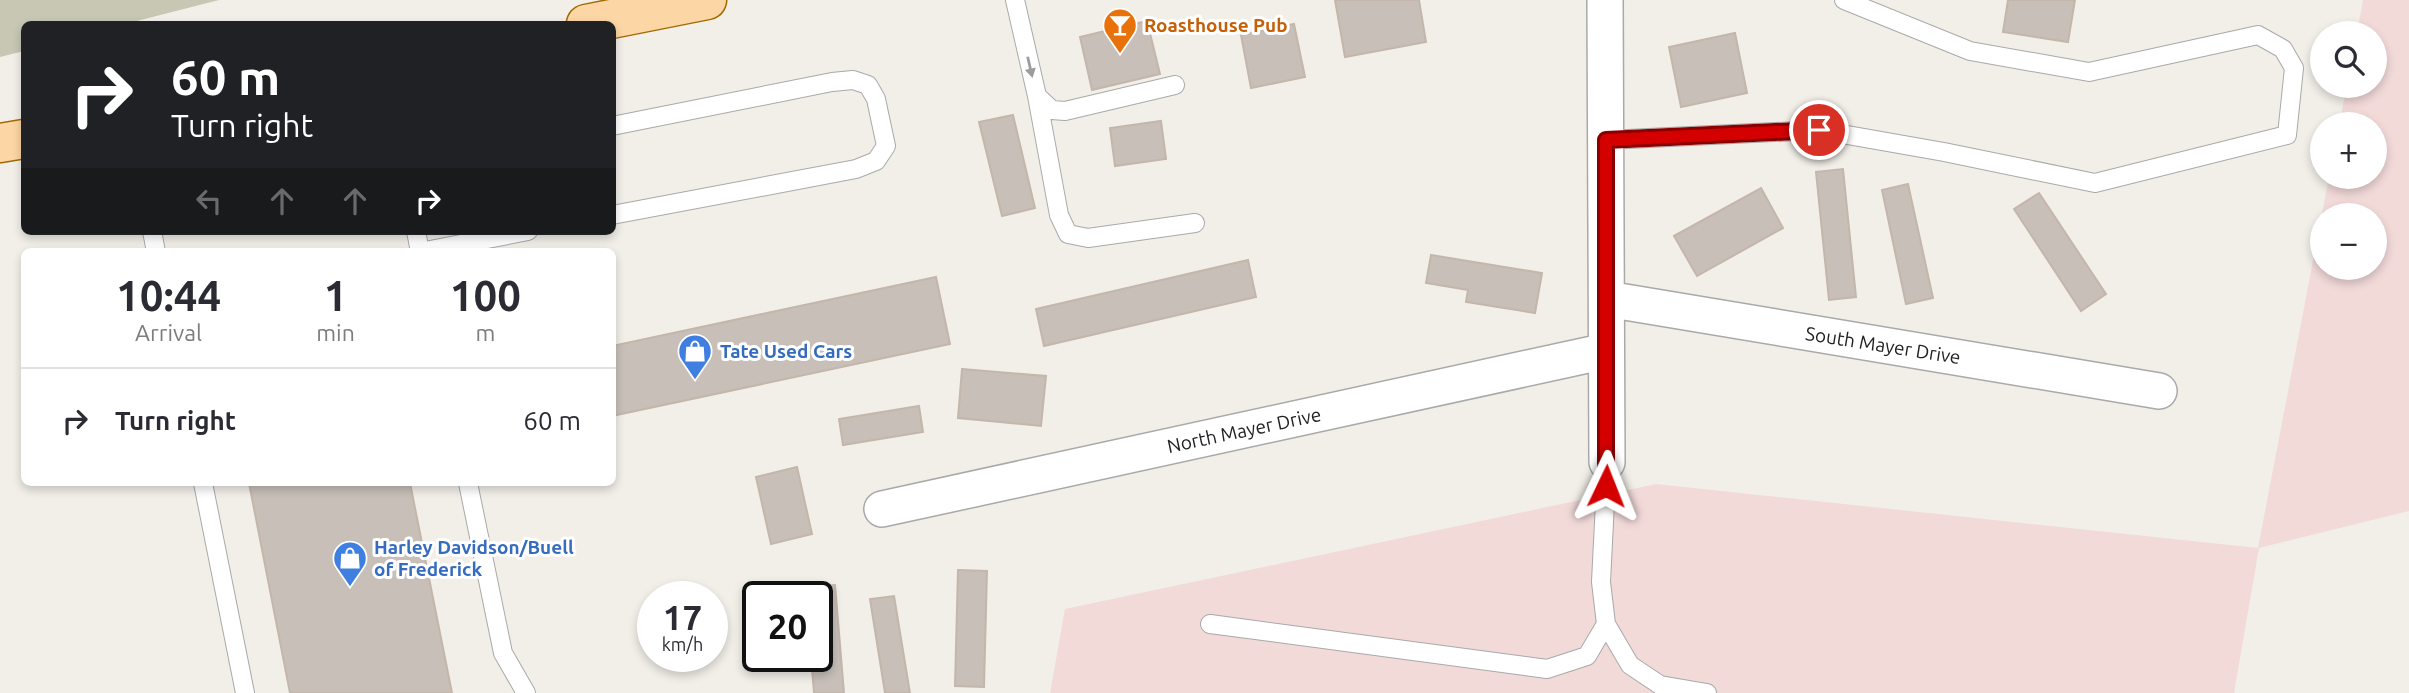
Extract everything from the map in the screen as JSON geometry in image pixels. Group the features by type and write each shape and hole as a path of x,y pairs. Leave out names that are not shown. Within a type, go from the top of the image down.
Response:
{"main road":[{"path":"601,21 707,0"},
{"path":"0,143 21,140"}],"street":[{"path":"1607,0 1607,462"},
{"name":"South Mayer Drive","path":"1607,299 2159,391"},
{"name":"North Mayer Drive","path":"882,509 1606,351"}],"lane":[{"path":"1015,0 1037,96 1059,215 1068,234 1088,238 1195,223"},
{"path":"1606,140 1819,130 2095,183 2287,135 2294,68 2283,49 2258,35 2089,72 1970,51 1844,0"},
{"path":"616,125 853,80 869,85 876,99 886,146 876,161 856,169 616,214"},
{"path":"1037,96 1052,110 1065,111 1175,85"},
{"path":"441,248 507,235"},
{"path":"1607,462 1601,582 1606,624 1630,665 1640,672 1660,685 1707,693"},
{"path":"204,486 245,693"},
{"path":"469,486 503,653 526,693"},
{"path":"1210,624 1547,669 1587,656 1606,624"}],"shaded area":[{"path":"0,0 219,0 137,21 21,21 21,52 0,57"},
{"path":"2363,0 2409,0 2409,511 2259,548 2234,693 1050,693 1065,609 1656,484 2258,548 2310,276 2310,280 2387,280 2387,203 2324,203 2327,189 2387,189 2387,112 2342,112 2344,98 2387,98 2387,21 2359,21"}],"building":[{"path":"1335,0 1419,0 1426,42 1345,57"},
{"path":"2008,0 2075,0 2068,42 2003,32"},
{"name":"Roasthouse Pub","path":"1147,21 1160,74 1092,90 1080,37"},
{"path":"1294,24 1305,77 1251,88 1241,35"},
{"path":"1735,33 1747,93 1681,107 1669,47"},
{"path":"1013,115 1035,208 1002,216 979,122"},
{"path":"1161,121 1166,159 1115,166 1110,128"},
{"path":"1843,169 1856,297 1829,300 1816,172"},
{"path":"1908,184 1933,298 1906,304 1882,190"},
{"path":"1761,188 1783,228 1697,276 1674,236"},
{"path":"2039,193 2106,294 2081,311 2014,209"},
{"path":"1431,255 1542,273 1535,313 1466,302 1468,290 1426,283"},
{"path":"1248,260 1256,297 1044,346 1036,309"},
{"name":"Tate Used Cars","path":"936,277 950,344 616,415 616,345"},
{"path":"962,369 1046,376 1041,426 958,418"},
{"path":"919,406 923,432 843,445 839,419"},
{"path":"797,467 812,534 771,544 756,477"},
{"name":"Harley Davidson/Buell of Frederick","path":"250,486 411,486 452,693 290,693"},
{"path":"958,570 987,571 984,687 955,686"},
{"path":"833,585 844,693 814,693 812,672 833,672"},
{"path":"894,596 910,693 885,693 870,599"}],"place":[{"name":"Roasthouse Pub","path":"1120,55"},
{"name":"Tate Used Cars","path":"695,381"},
{"name":"Harley Davidson/Buell of Frederick","path":"350,588"}],"route":[{"path":"1606,486 1606,140 1819,130"}]}
